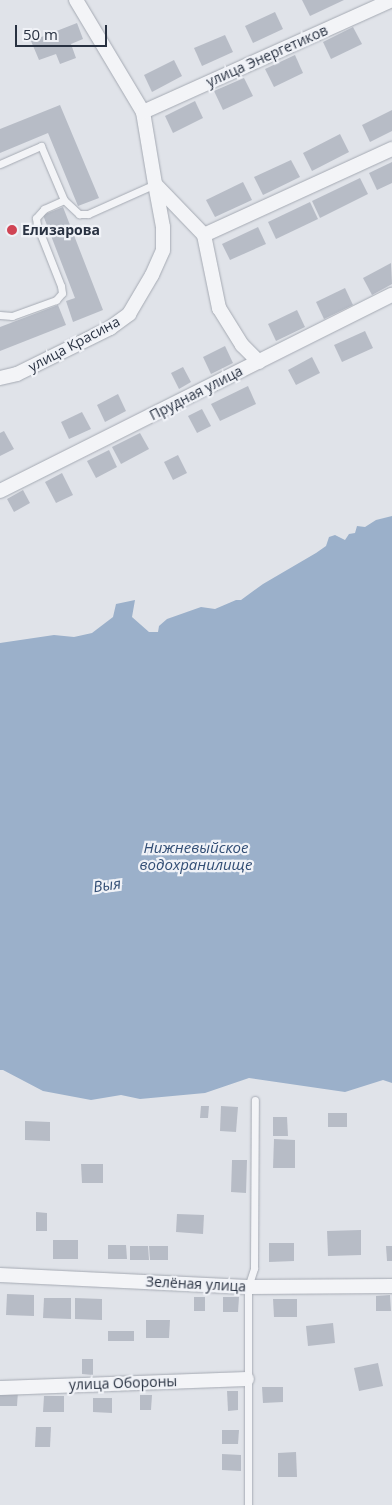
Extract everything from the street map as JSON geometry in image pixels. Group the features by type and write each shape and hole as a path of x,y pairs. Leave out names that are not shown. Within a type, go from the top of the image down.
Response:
{"street":[{"path":"76,0 143,112"},
{"name":"улица Энергетиков","path":"143,112 392,0"},
{"name":"улица Красина","path":"0,378 17,374 110,328 129,314 152,275 163,250 164,227 143,112"},
{"path":"204,236 392,149"},
{"path":"155,184 204,236 219,308 242,345 259,362"},
{"name":"Прудная улица","path":"0,491 392,295"},
{"name":"Зелёная улица","path":"0,1275 248,1287 392,1286"},
{"name":"улица Обороны","path":"0,1388 247,1379"}],"lane":[{"path":"0,164 41,146 64,200 79,214 88,214 155,184"},
{"path":"0,315 12,316 60,297 61,286 39,232 36,218 44,209 64,200"},
{"path":"248,1505 248,1287 254,1268 255,1100"}],"water":[{"name":"Нижневыйское водохранилище","path":"392,516 392,1083 383,1080 345,1092 249,1078 205,1093 140,1099 121,1095 91,1100 43,1091 0,1070 0,643 54,635 74,637 92,633 113,617 116,604 135,600 132,617 149,632 158,632 159,626 167,619 201,607 215,609 236,600 241,600 263,584 326,546 329,537 335,535 345,540 349,534 355,533 357,526 365,527 376,520"}],"building":[{"path":"302,0 344,0 310,16"},
{"path":"275,12 283,29 253,43 245,26"},
{"path":"77,23 83,39 71,44 76,58 60,64 56,54 39,60 31,41"},
{"path":"353,27 362,44 331,59 323,42"},
{"path":"225,35 233,52 202,66 194,48"},
{"path":"295,55 303,73 274,87 265,69"},
{"path":"174,60 182,76 152,92 144,75"},
{"path":"244,78 253,96 223,110 214,91"},
{"path":"195,101 203,118 173,133 165,116"},
{"path":"60,105 99,198 78,206 48,133 0,153 0,129"},
{"path":"392,110 392,131 370,142 362,125"},
{"path":"340,134 349,152 312,171 303,153"},
{"path":"291,160 300,177 263,195 254,177"},
{"path":"392,162 392,183 377,190 369,173"},
{"path":"360,178 368,194 320,218 312,201"},
{"path":"243,182 252,200 215,217 206,200"},
{"path":"310,202 318,219 276,239 268,222"},
{"path":"63,207 103,310 73,322 66,301 75,298 43,215"},
{"path":"258,227 266,244 230,260 222,244"},
{"path":"391,263 392,284 372,295 363,278"},
{"path":"345,288 353,305 324,319 316,302"},
{"path":"58,305 66,325 0,351 0,327"},
{"path":"297,310 305,327 276,341 268,324"},
{"path":"365,331 373,348 342,362 334,345"},
{"path":"225,346 233,363 211,374 203,357"},
{"path":"312,357 320,373 296,385 288,370"},
{"path":"183,367 191,382 179,389 171,373"},
{"path":"248,386 256,404 220,421 211,404"},
{"path":"118,394 126,411 105,422 97,405"},
{"path":"202,409 211,426 197,433 188,416"},
{"path":"82,412 91,429 69,439 61,422"},
{"path":"4,431 14,449 0,456 0,433"},
{"path":"140,433 149,449 121,464 112,447"},
{"path":"109,450 117,467 96,478 87,461"},
{"path":"178,455 187,473 173,480 164,462"},
{"path":"62,473 73,495 56,503 45,482"},
{"path":"23,490 30,503 14,512 7,499"},
{"path":"201,1106 209,1106 208,1118 200,1118"},
{"path":"221,1106 238,1107 236,1132 220,1131"},
{"path":"328,1113 347,1113 347,1127 328,1127"},
{"path":"273,1117 287,1117 288,1136 273,1136"},
{"path":"25,1121 50,1122 50,1141 25,1140"},
{"path":"274,1139 295,1140 295,1168 273,1168"},
{"path":"232,1160 247,1160 246,1193 231,1192"},
{"path":"81,1164 103,1164 103,1183 82,1183"},
{"path":"36,1212 47,1213 47,1231 36,1231"},
{"path":"177,1214 204,1215 203,1234 176,1232"},
{"path":"361,1230 361,1255 328,1256 327,1231"},
{"path":"53,1240 78,1240 78,1259 53,1259"},
{"path":"269,1243 294,1243 294,1261 269,1262"},
{"path":"108,1245 126,1245 127,1259 108,1259"},
{"path":"130,1246 148,1246 149,1260 130,1260"},
{"path":"149,1246 168,1246 168,1260 150,1260"},
{"path":"386,1246 392,1246 392,1261 387,1261"},
{"path":"7,1294 34,1295 34,1316 6,1315"},
{"path":"390,1295 391,1311 376,1311 376,1296"},
{"path":"194,1297 205,1297 205,1311 194,1311"},
{"path":"223,1297 239,1297 238,1312 223,1312"},
{"path":"44,1298 71,1298 71,1319 43,1318"},
{"path":"75,1298 102,1299 102,1320 75,1319"},
{"path":"273,1299 297,1299 297,1317 274,1317"},
{"path":"146,1320 170,1320 169,1338 146,1338"},
{"path":"333,1323 335,1343 308,1346 306,1326"},
{"path":"108,1331 134,1331 134,1341 108,1341"},
{"path":"82,1359 93,1359 93,1375 82,1374"},
{"path":"378,1363 383,1386 359,1391 354,1368"},
{"path":"262,1387 283,1387 283,1402 263,1403"},
{"path":"0,1391 18,1391 17,1406 0,1406"},
{"path":"227,1391 238,1391 238,1410 228,1411"},
{"path":"140,1395 152,1395 151,1410 140,1410"},
{"path":"44,1396 64,1396 64,1412 43,1412"},
{"path":"93,1398 112,1398 112,1413 93,1412"},
{"path":"36,1427 51,1427 50,1447 35,1447"},
{"path":"222,1430 239,1430 238,1444 222,1444"},
{"path":"296,1452 297,1477 278,1477 278,1453"},
{"path":"222,1454 241,1455 241,1471 222,1470"}],"place":[{"name":"Елизарова","path":"12,230"}],"water label":[{"name":"Выя","path":"107,885"}]}
